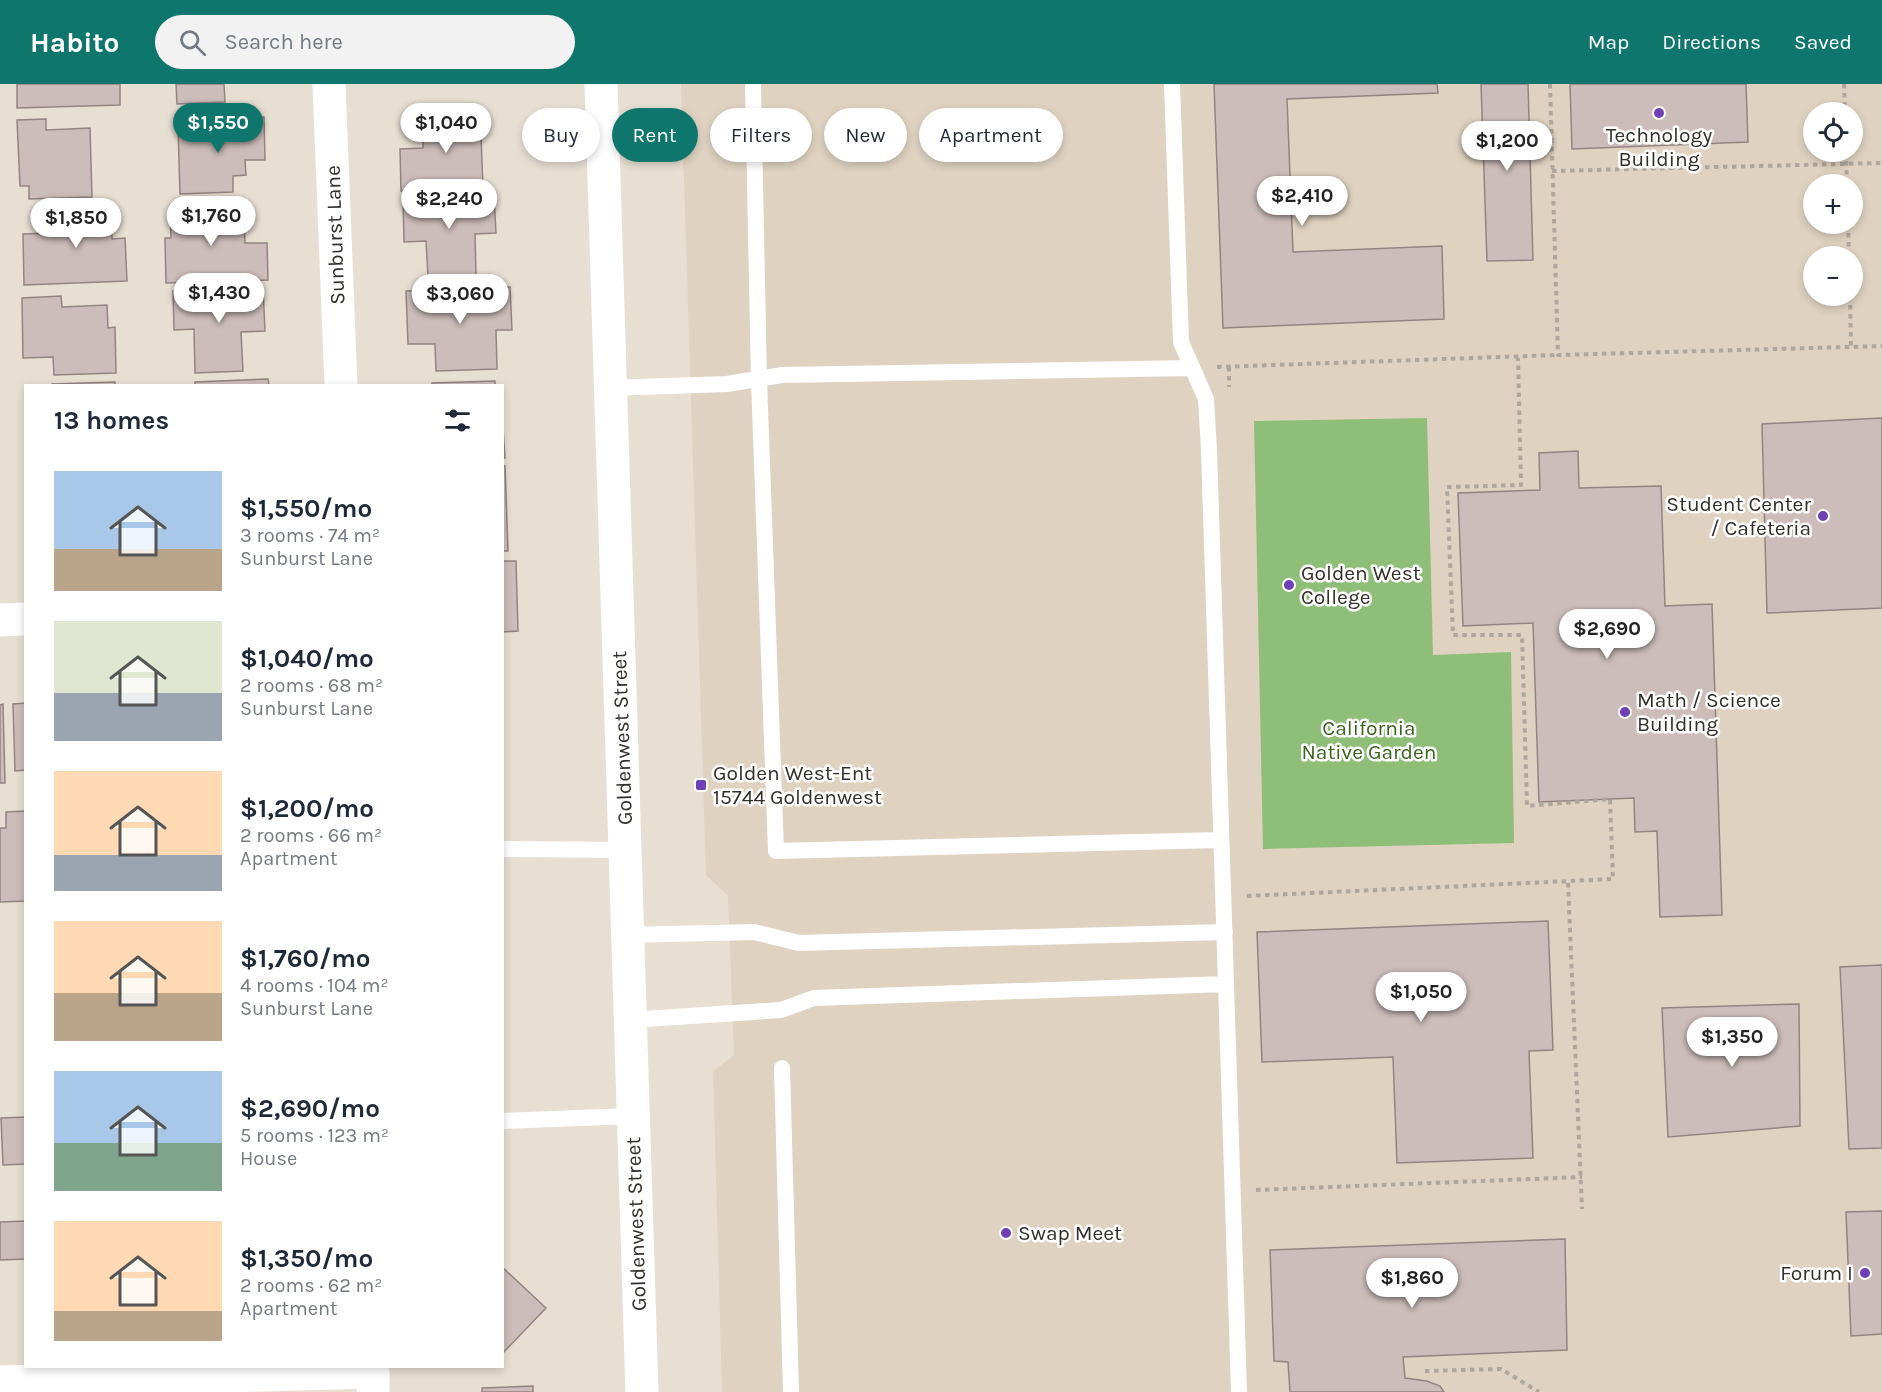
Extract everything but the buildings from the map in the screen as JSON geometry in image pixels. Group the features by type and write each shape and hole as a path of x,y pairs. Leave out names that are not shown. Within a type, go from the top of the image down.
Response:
{"main road":[{"name":"Sunburst Lane","path":"329,84 341,384"},
{"name":"Goldenwest Street","path":"601,84 642,1392"},
{"path":"0,620 24,619"},
{"path":"0,1382 373,1382"}],"lane":[{"path":"753,84 759,380 776,851 1220,840"},
{"path":"1172,84 1181,342 1206,399 1239,1392"},
{"path":"609,388 759,380 782,375 1192,368"},
{"path":"504,849 626,850"},
{"path":"628,935 754,932 799,943 1225,932"},
{"path":"630,1020 781,1010 814,998 1226,984"},
{"path":"782,1068 791,1392"},
{"path":"504,1121 632,1116"}],"path":[{"path":"1550,84 1558,355"},
{"path":"1844,84 1845,102"},
{"path":"1552,171 1882,163"},
{"path":"1846,164 1846,174"},
{"path":"1850,306 1851,346"},
{"path":"1192,368 1882,346"},
{"path":"1243,896 1568,883 1613,879 1610,799 1527,806 1522,635 1453,635 1447,487 1521,485 1518,358"},
{"path":"1568,883 1582,1209"},
{"path":"1246,1191 1582,1177"},
{"path":"1425,1371 1501,1370 1539,1392"}],"shaded area":[{"name":"Golden West College","path":"681,84 1882,84 1882,1392 722,1392 713,1071 734,1055 728,896 706,875 683,162 698,162 698,108 682,108"}],"green space":[{"name":"California Native Garden","path":"1427,418 1433,655 1511,652 1514,843 1263,849 1254,421"}],"place":[{"name":"Technology Building","path":"1659,113"},
{"name":"Student Center / Cafeteria","path":"1823,516"},
{"name":"Golden West College","path":"1289,585"},
{"name":"Math / Science Building","path":"1625,712"},
{"name":"Golden West-Ent 15744 Goldenwest","path":"701,785"},
{"name":"Swap Meet","path":"1006,1233"},
{"name":"Forum I","path":"1865,1273"}]}
